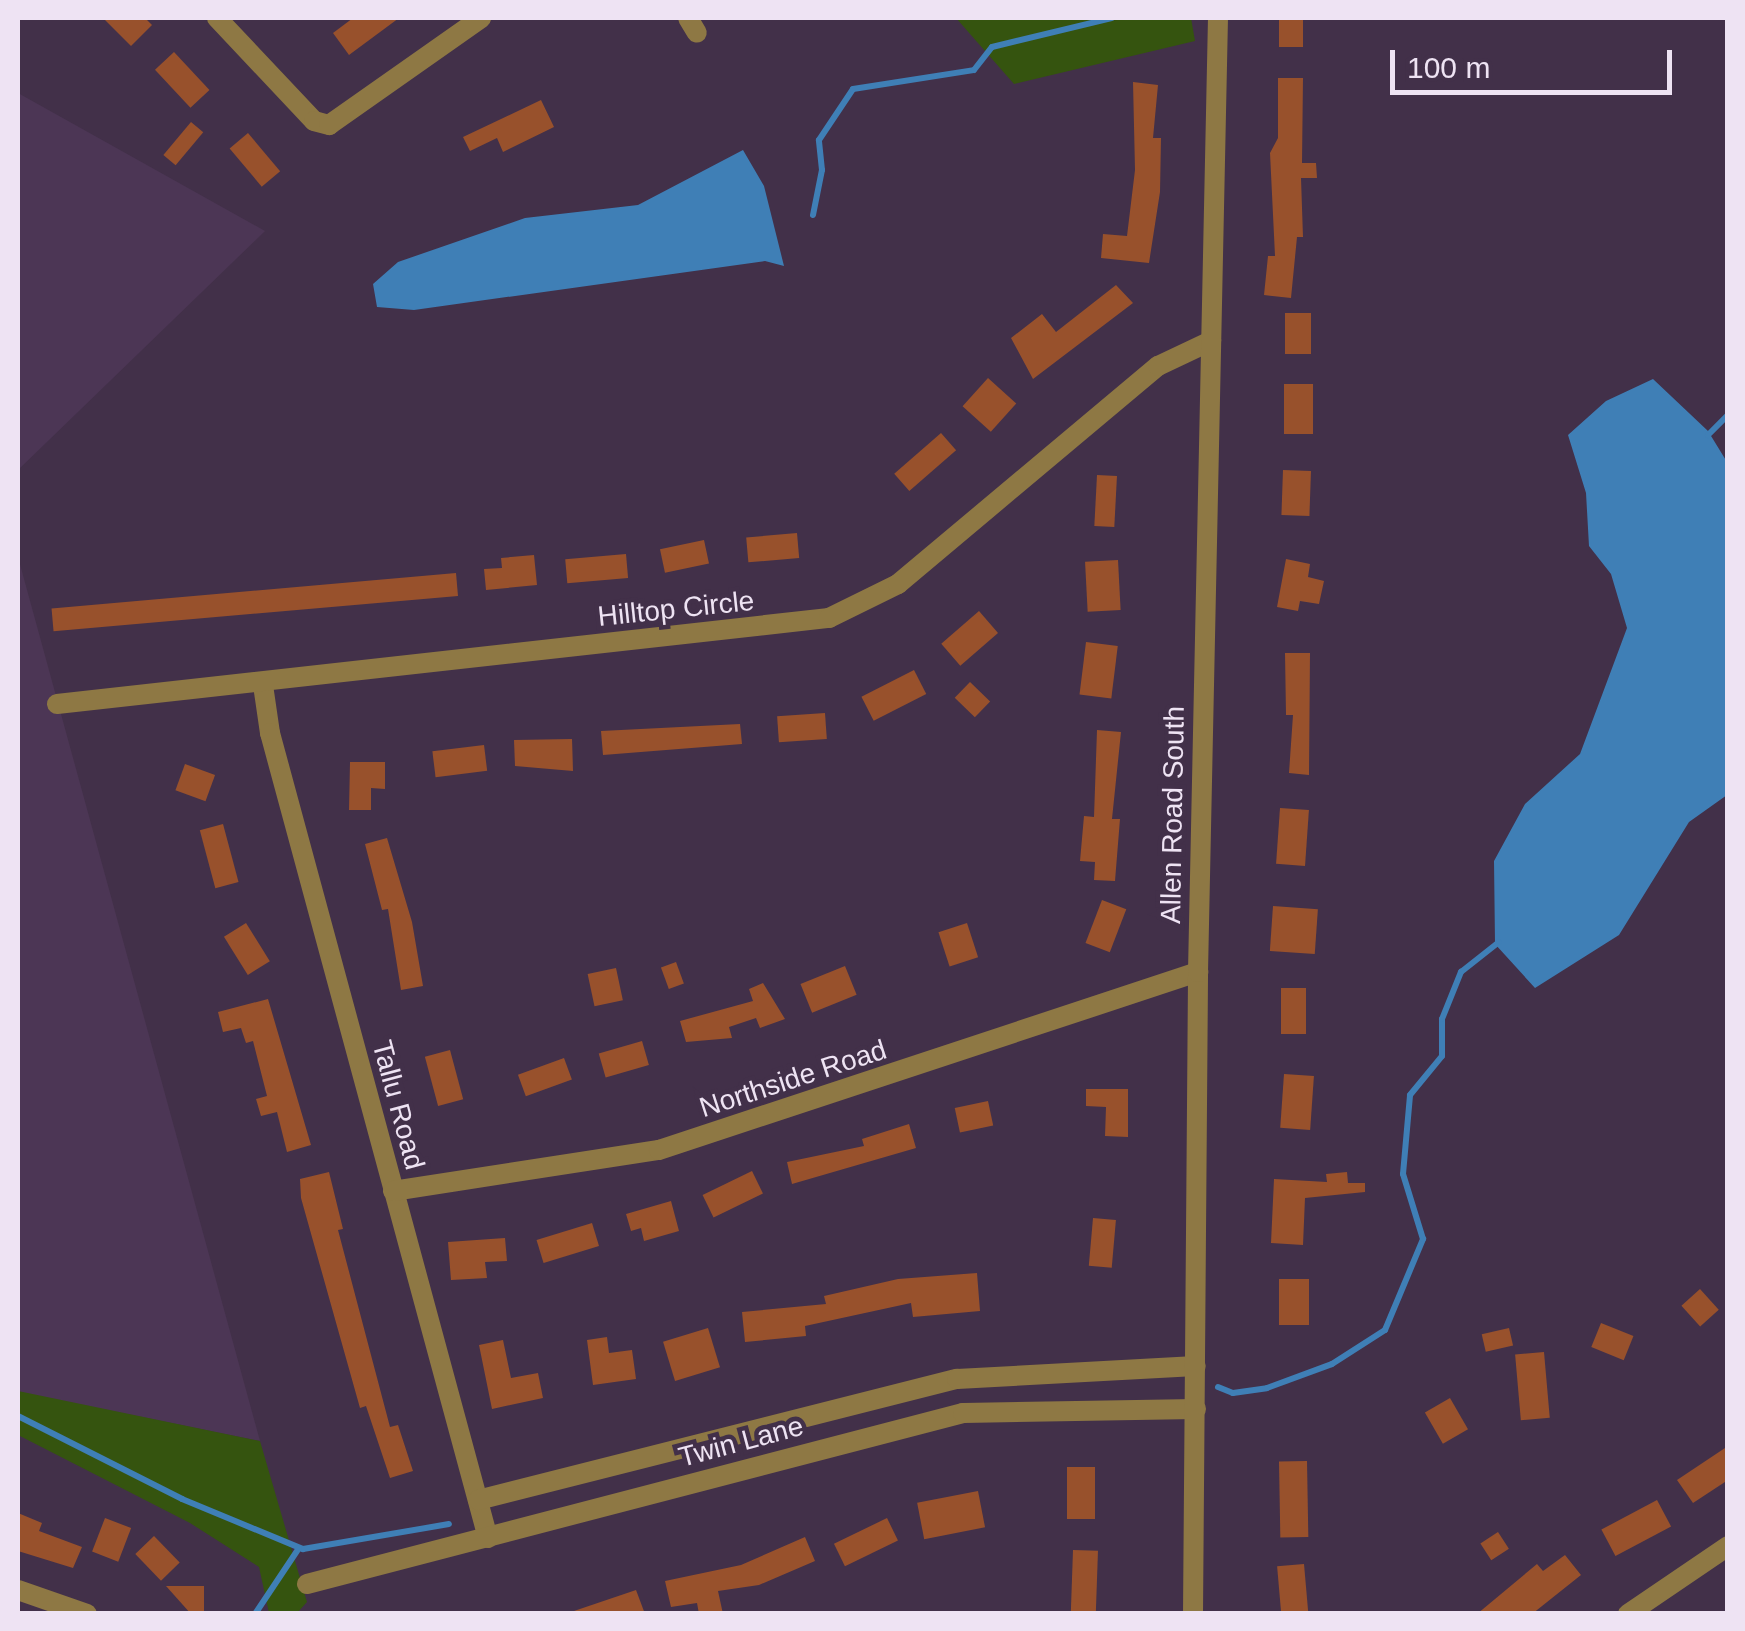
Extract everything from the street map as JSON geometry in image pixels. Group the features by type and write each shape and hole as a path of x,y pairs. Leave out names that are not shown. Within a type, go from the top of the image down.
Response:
{"street":[{"path":"217,18 314,121 329,125 481,18"},
{"name":"Allen Road South","path":"1194,1614 1198,972 1218,18"},
{"name":"Hilltop Circle","path":"57,704 263,685 829,618 898,584 1158,366 1211,342"},
{"name":"Tallu Road","path":"263,685 270,734 488,1538"},
{"name":"Northside Road","path":"393,1191 659,1150 1198,972"},
{"name":"Twin Lane","path":"478,1500 957,1378 1196,1366"},
{"name":"Twin Lane","path":"308,1584 963,1413 1196,1409"},
{"path":"1628,1614 1728,1546"},
{"path":"18,1590 87,1614"}],"shaded area":[{"path":"18,93 265,231 18,470"},
{"path":"18,557 260,1441 18,1392"}],"green space":[{"path":"956,18 1191,18 1195,41 1014,84"},
{"path":"18,1391 260,1441 307,1602 297,1613 269,1613 259,1567 190,1523 18,1435"}],"water":[{"path":"743,150 764,186 784,266 765,261 414,310 377,307 373,284 398,262 525,218 638,205"},
{"path":"1653,379 1708,431 1727,462 1727,795 1689,822 1619,935 1535,988 1495,944 1494,861 1525,804 1580,754 1627,628 1611,574 1589,546 1586,493 1568,435 1606,401"}],"building":[{"path":"103,18 145,18 152,25 131,46"},
{"path":"353,18 399,18 349,55 333,33"},
{"path":"1279,18 1303,18 1303,47 1279,47"},
{"path":"174,52 209,90 190,108 155,70"},
{"path":"1278,78 1303,78 1302,163 1316,163 1317,178 1301,178 1303,237 1297,237 1291,298 1264,295 1268,256 1275,256 1270,153 1278,138"},
{"path":"1133,82 1158,85 1153,138 1161,138 1160,192 1149,263 1101,258 1103,234 1127,236 1135,170"},
{"path":"541,100 554,127 503,152 497,138 470,151 463,137"},
{"path":"191,122 203,132 176,165 163,155"},
{"path":"248,133 280,171 262,187 230,148"},
{"path":"1116,285 1133,303 1033,379 1011,338 1042,314 1056,332"},
{"path":"1285,313 1311,313 1311,354 1285,354"},
{"path":"988,378 1016,403 991,432 963,406"},
{"path":"1284,384 1313,384 1313,434 1284,434"},
{"path":"941,433 956,450 909,491 894,474"},
{"path":"1283,470 1311,471 1309,516 1281,515"},
{"path":"1097,475 1117,476 1114,527 1094,526"},
{"path":"797,533 799,558 748,562 746,537"},
{"path":"704,540 709,563 665,573 660,549"},
{"path":"626,554 628,578 567,583 565,559"},
{"path":"534,555 537,585 486,590 484,569 502,568 501,558"},
{"path":"1286,559 1310,564 1308,577 1324,581 1319,604 1300,601 1298,611 1277,607"},
{"path":"1118,560 1121,610 1088,612 1085,562"},
{"path":"456,573 458,596 54,631 52,608"},
{"path":"979,611 998,633 960,666 941,644"},
{"path":"1086,642 1118,646 1111,699 1080,695"},
{"path":"1285,653 1310,653 1309,775 1289,773 1293,715 1286,715"},
{"path":"914,670 926,694 874,721 861,697"},
{"path":"970,682 990,701 975,717 955,698"},
{"path":"825,713 827,739 779,742 777,716"},
{"path":"740,724 742,744 603,755 601,731"},
{"path":"1097,730 1121,732 1112,819 1120,819 1115,881 1094,880 1095,862 1080,861 1084,816 1094,817"},
{"path":"572,739 573,771 515,766 514,740"},
{"path":"484,745 487,771 436,777 432,751"},
{"path":"350,762 385,762 385,789 371,788 371,810 349,810"},
{"path":"185,764 215,775 205,801 175,790"},
{"path":"1280,808 1309,810 1305,866 1276,864"},
{"path":"223,824 239,882 215,888 200,830"},
{"path":"387,838 412,922 423,986 401,990 388,909 382,910 365,844"},
{"path":"1102,900 1126,909 1110,952 1086,943"},
{"path":"1273,906 1318,909 1315,954 1270,951"},
{"path":"246,923 270,961 248,975 224,937"},
{"path":"967,923 978,957 950,967 938,932"},
{"path":"676,962 684,984 669,989 661,967"},
{"path":"845,966 857,995 812,1013 800,984"},
{"path":"616,968 623,1000 594,1006 588,974"},
{"path":"763,983 785,1019 760,1028 756,1018 729,1027 732,1038 686,1042 680,1021 753,1001 749,989"},
{"path":"1281,988 1306,988 1306,1034 1281,1034"},
{"path":"268,999 311,1145 287,1152 277,1112 261,1116 256,1099 267,1096 253,1041 246,1043 241,1028 223,1032 218,1012"},
{"path":"642,1041 649,1065 606,1077 599,1053"},
{"path":"450,1050 463,1099 438,1106 425,1057"},
{"path":"564,1058 572,1080 526,1096 518,1075"},
{"path":"1284,1074 1314,1076 1310,1130 1280,1128"},
{"path":"1086,1089 1128,1089 1128,1137 1105,1136 1106,1107 1086,1106"},
{"path":"988,1101 993,1125 960,1133 955,1108"},
{"path":"909,1124 916,1148 792,1184 787,1162 864,1146 862,1139"},
{"path":"752,1171 763,1193 714,1218 703,1195"},
{"path":"329,1172 343,1229 338,1230 390,1427 398,1425 413,1471 390,1478 366,1406 360,1408 301,1198 300,1179"},
{"path":"1347,1172 1348,1183 1365,1183 1365,1192 1305,1198 1303,1245 1271,1243 1274,1179 1327,1182 1326,1174"},
{"path":"671,1201 679,1231 644,1241 641,1228 631,1231 626,1214"},
{"path":"1093,1218 1116,1220 1112,1268 1089,1266"},
{"path":"592,1223 599,1246 544,1263 537,1240"},
{"path":"505,1238 507,1261 485,1262 487,1278 451,1280 448,1242"},
{"path":"977,1273 980,1311 913,1317 911,1303 805,1326 806,1336 745,1342 742,1312 826,1304 824,1296 898,1279"},
{"path":"1279,1279 1309,1279 1309,1325 1279,1325"},
{"path":"1700,1289 1719,1310 1700,1327 1681,1306"},
{"path":"1601,1323 1633,1336 1624,1360 1591,1347"},
{"path":"708,1328 720,1367 675,1381 663,1342"},
{"path":"1509,1328 1513,1346 1486,1352 1482,1334"},
{"path":"607,1337 609,1353 632,1350 636,1379 593,1385 587,1340"},
{"path":"503,1340 511,1378 538,1373 543,1398 492,1409 479,1345"},
{"path":"1544,1352 1550,1418 1521,1420 1515,1355"},
{"path":"1450,1398 1468,1429 1443,1444 1425,1412"},
{"path":"1728,1446 1728,1480 1693,1503 1677,1480"},
{"path":"1279,1461 1307,1461 1308,1537 1280,1537"},
{"path":"1067,1467 1095,1467 1095,1519 1067,1519"},
{"path":"978,1491 985,1527 924,1539 917,1503"},
{"path":"1657,1500 1671,1526 1615,1556 1601,1530"},
{"path":"18,1513 42,1523 39,1531 82,1547 73,1568 18,1551"},
{"path":"105,1518 131,1528 118,1562 92,1552"},
{"path":"887,1518 898,1540 845,1566 834,1544"},
{"path":"1498,1532 1509,1549 1491,1560 1480,1543"},
{"path":"154,1536 180,1563 161,1581 135,1554"},
{"path":"805,1537 815,1561 759,1585 718,1591 723,1614 699,1614 697,1603 671,1607 665,1581 741,1565"},
{"path":"1073,1550 1098,1551 1096,1614 1071,1614"},
{"path":"1565,1555 1581,1575 1532,1614 1477,1614 1537,1564 1543,1571"},
{"path":"1304,1564 1308,1614 1281,1614 1277,1566"},
{"path":"166,1586 204,1586 204,1614 191,1614"},
{"path":"636,1590 645,1614 574,1614 574,1611"}],"waterway":[{"path":"813,215 822,170 819,140 853,89 974,70 992,47 1112,18"},
{"path":"1708,435 1728,415"},
{"path":"1218,1387 1233,1393 1267,1388 1332,1364 1385,1330 1423,1239 1403,1174 1410,1095 1442,1056 1442,1019 1461,972 1499,942"},
{"path":"18,1416 182,1499 303,1549 449,1524"},
{"path":"255,1614 299,1548"}]}
